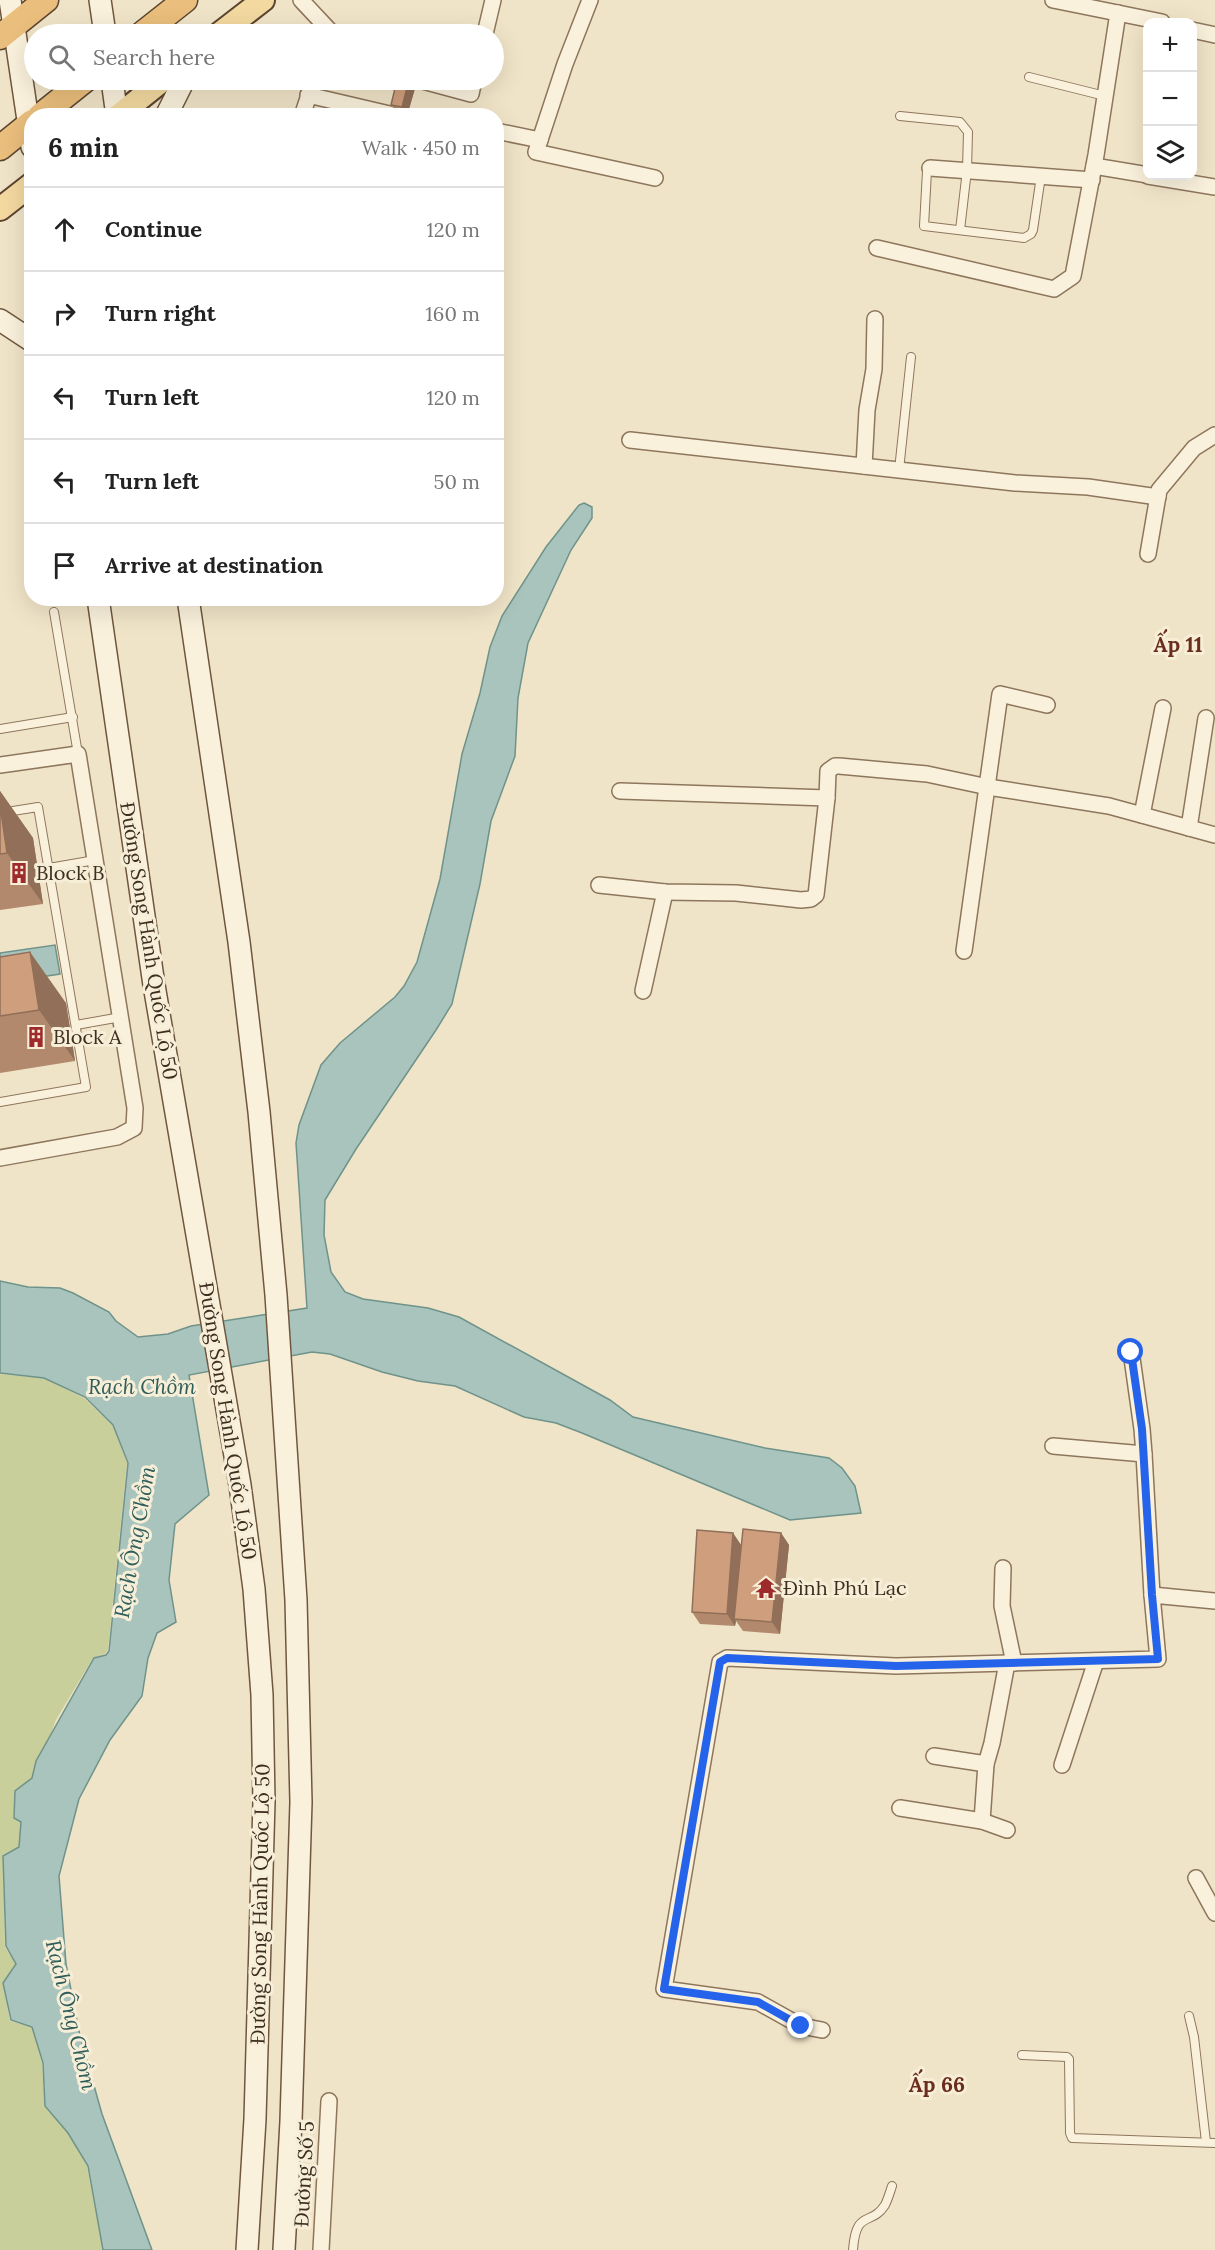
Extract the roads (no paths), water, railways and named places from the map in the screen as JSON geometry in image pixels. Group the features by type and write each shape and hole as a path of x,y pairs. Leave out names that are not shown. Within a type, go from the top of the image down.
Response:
{"highway":[{"path":"7,31 46,0"},
{"path":"154,24 185,0"},
{"path":"54,108 74,90"},
{"path":"0,148 24,133"}],"main road":[{"path":"10,0 7,31 28,108"},
{"path":"100,0 104,24"},
{"path":"232,24 263,0"},
{"path":"114,90 117,108"},
{"path":"128,108 150,90"},
{"path":"170,108 179,90"},
{"path":"0,209 24,190"},
{"path":"0,320 24,336"},
{"name":"Đường Song Hành Quốc Lộ 50","path":"99,606 154,985 240,1485 254,1589 264,1748 264,1801 255,2108 247,2250"},
{"name":"Đường Song Hành Quốc Lộ 50","path":"189,606 250,1027 276,1294 296,1611 301,1802 291,2133 284,2250"}],"street":[{"path":"301,0 323,24"},
{"path":"487,24 493,0"},
{"path":"590,0 565,64 536,152 655,178"},
{"path":"1053,0 1143,18"},
{"path":"877,248 1054,289 1073,276 1093,173 1118,13"},
{"path":"1197,31 1215,35"},
{"path":"304,108 310,90"},
{"path":"456,90 471,94 472,90"},
{"path":"308,95 364,108"},
{"path":"504,133 540,140"},
{"path":"930,168 1041,176 1093,173 1143,175"},
{"path":"1176,180 1215,187"},
{"path":"864,466 867,410 874,369 875,319"},
{"path":"1148,554 1159,490 1194,447 1215,435"},
{"path":"630,440 1015,483 1088,487 1158,497"},
{"path":"964,951 1000,694 1047,705"},
{"path":"1142,814 1162,708"},
{"path":"1189,828 1206,718"},
{"path":"0,765 78,754 135,1108 134,1128 117,1137 0,1158"},
{"path":"599,885 665,892 736,893 811,899 816,895 828,771 839,766 927,774 988,787 1109,806 1215,835"},
{"path":"620,791 827,798"},
{"path":"643,991 665,892"},
{"path":"822,2030 801,2026 758,2002 664,1989 720,1662 727,1658 896,1666 1158,1659 1142,1429 1131,1352"},
{"path":"1053,1446 1144,1454"},
{"path":"982,1821 986,1764 1011,1663 1002,1606 1003,1568"},
{"path":"1152,1595 1215,1601"},
{"path":"1062,1765 1096,1661"},
{"path":"934,1756 986,1764"},
{"path":"900,1808 982,1821 1007,1830"},
{"path":"1196,1878 1215,1913"},
{"name":"Đường Số 5","path":"321,2250 329,2101"}],"lane":[{"path":"1029,77 1105,96"},
{"path":"900,116 960,122 968,132 967,170 960,230"},
{"path":"930,168 927,171 924,226 1028,237 1033,230 1041,176"},
{"path":"899,470 910,357"},
{"path":"54,612 78,754"},
{"path":"0,729 73,717"},
{"path":"0,813 38,807 86,1087 0,1102"},
{"path":"48,868 95,860"},
{"path":"76,1024 121,1017"},
{"path":"1189,2016 1194,2037 1206,2142"},
{"path":"1022,2055 1067,2057 1069,2059 1070,2133 1072,2138 1215,2143"},
{"path":"853,2250 854,2234 862,2220 876,2214 885,2205 892,2186"}],"water":[{"name":"Rạch Chồm","path":"584,503 592,507 592,518 571,550 528,643 518,698 515,756 491,821 480,884 452,1004 325,1200 324,1235 331,1272 345,1292 363,1299 428,1308 459,1317 610,1400 633,1417 765,1448 829,1458 842,1468 855,1486 861,1513 790,1520 582,1433 556,1423 524,1417 455,1386 418,1381 382,1372 330,1354 312,1352 189,1375 209,1495 175,1524 169,1580 176,1622 157,1633 148,1658 142,1696 110,1740 79,1799 59,1876 66,1964 80,2036 102,2114 152,2250 103,2250 88,2166 68,2133 45,2106 43,2063 32,2027 11,2020 3,1983 16,1964 6,1946 3,1856 19,1847 21,1822 14,1818 15,1791 32,1778 36,1761 94,1658 106,1655 109,1651 128,1463 113,1425 85,1397 44,1378 0,1373 0,1281 28,1287 60,1288 73,1293 109,1312 116,1321 138,1337 168,1334 191,1326 307,1308 296,1143 299,1125 321,1065 340,1043 395,997 417,962 440,879 462,754 480,693 490,647 502,616 546,547 579,505"},
{"path":"55,945 60,974 0,983 0,953"}],"place":[{"name":"Block B","path":"19,873"},
{"name":"Block A","path":"36,1037"},
{"name":"Đình Phú Lạc","path":"766,1588"}],"district":[{"name":"Ấp 11","path":"1178,645"},
{"name":"Ấp 66","path":"937,2085"}],"water label":[{"name":"Rạch Ông Chồm","path":"135,1542"},
{"name":"Rạch Ông Chồm","path":"71,2015"}]}
